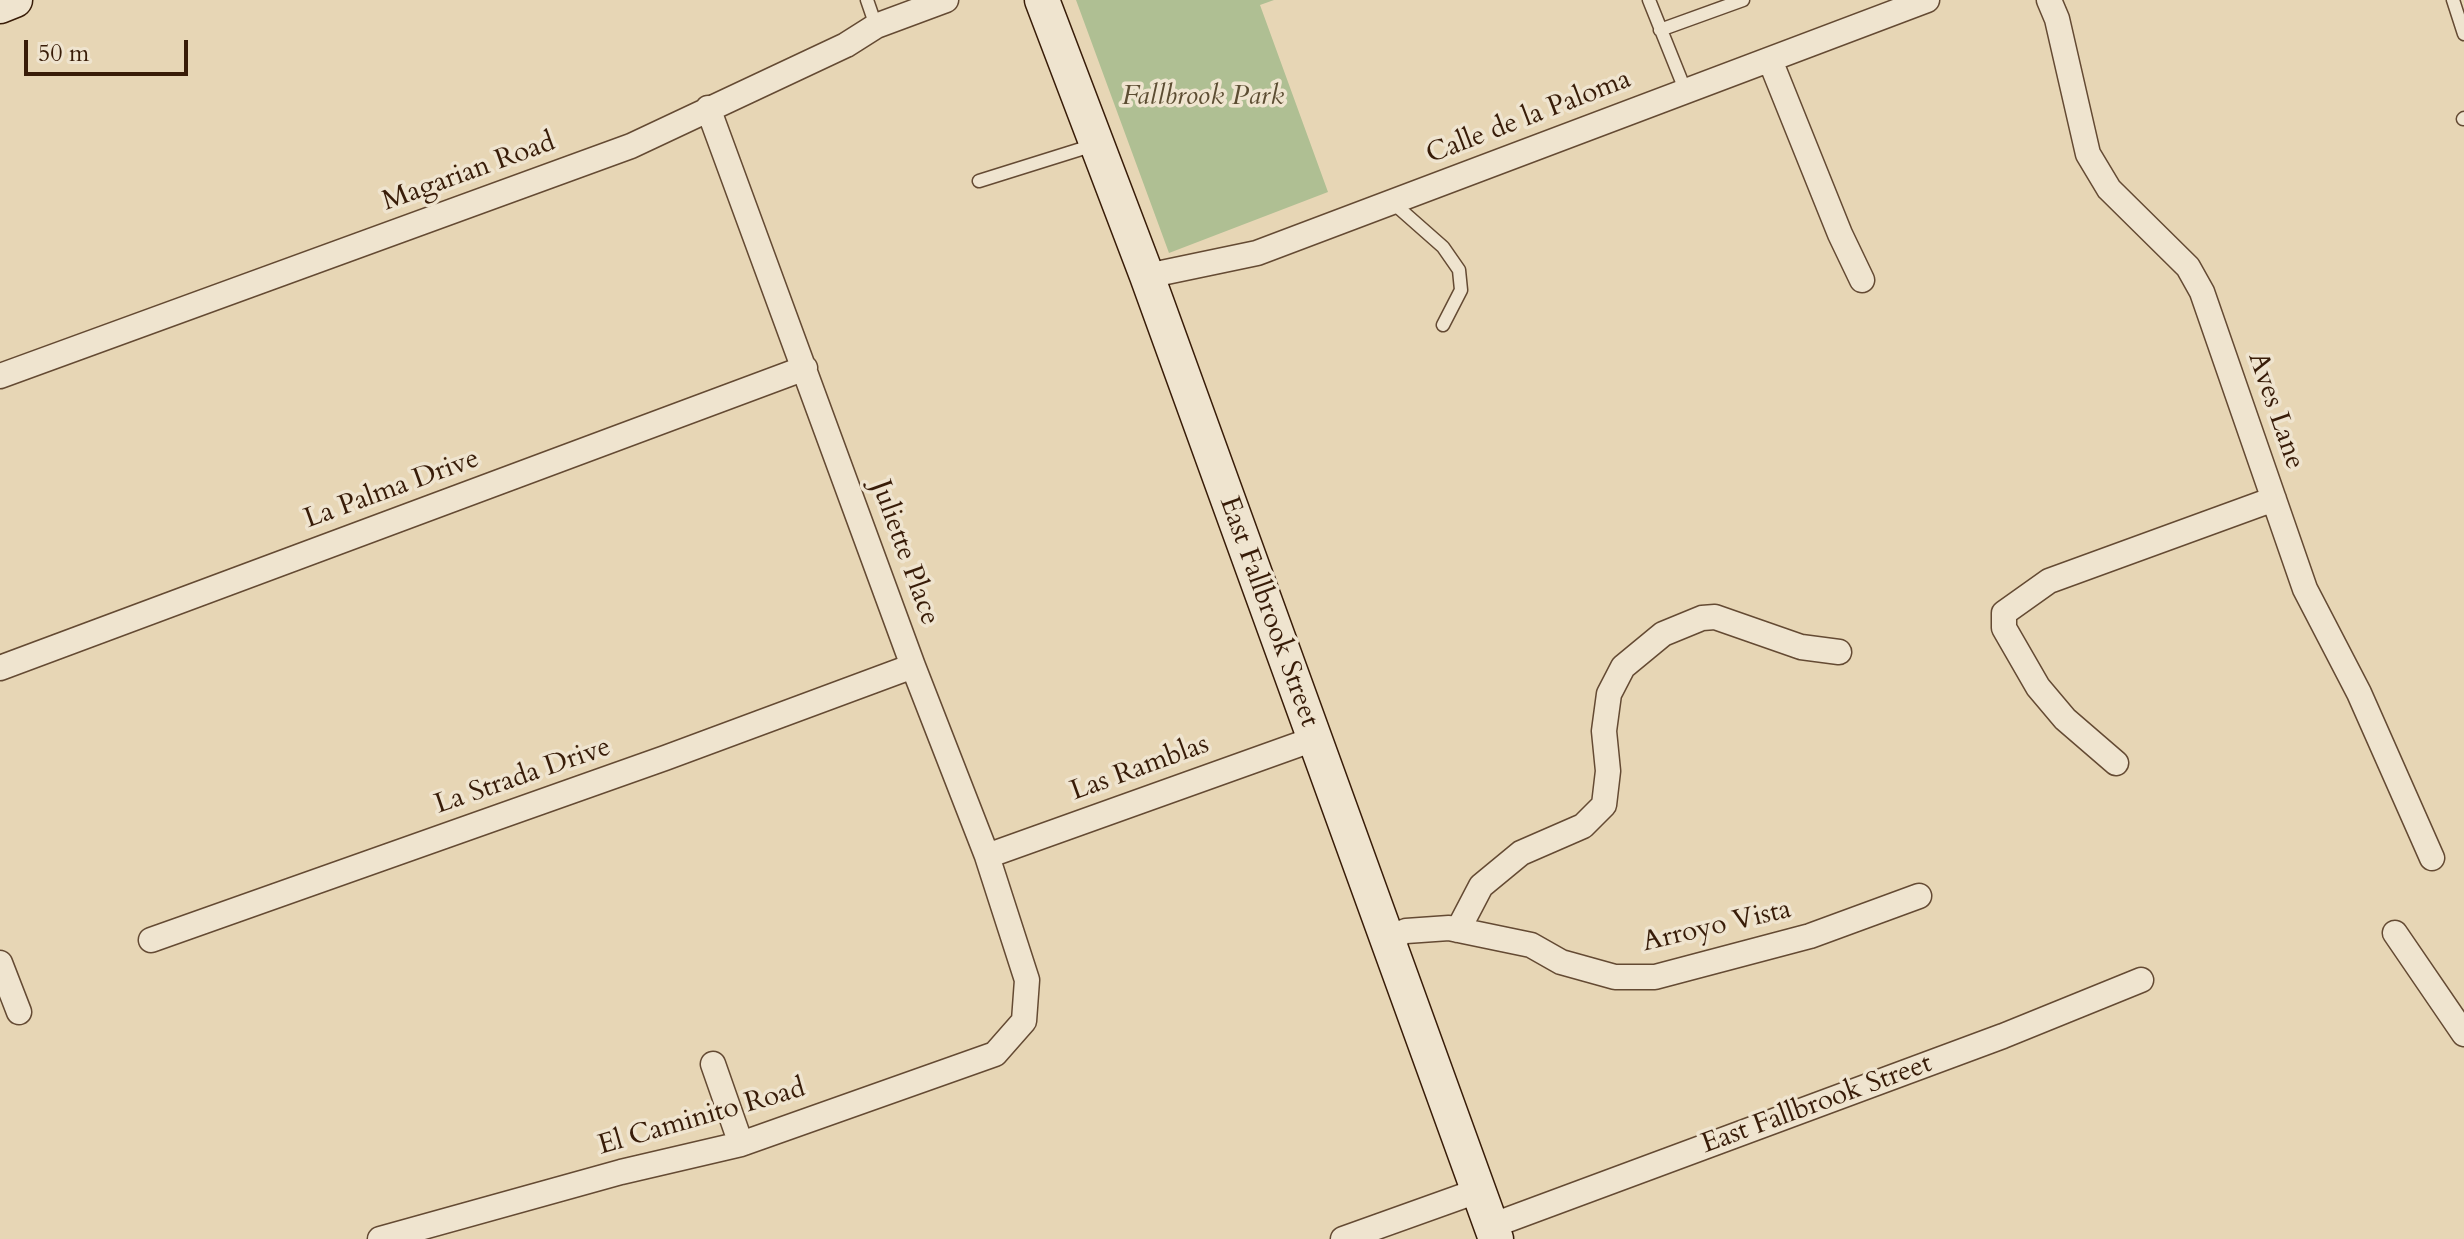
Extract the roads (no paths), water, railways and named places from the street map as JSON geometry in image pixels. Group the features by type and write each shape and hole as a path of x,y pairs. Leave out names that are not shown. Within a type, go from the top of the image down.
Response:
{"main road":[{"path":"0,6 15,0"},
{"name":"East Fallbrook Street","path":"1042,0 1147,276 1494,1232"}],"street":[{"name":"Magarian Road","path":"0,376 631,146 846,45 876,26 946,0"},
{"name":"Calle de la Paloma","path":"1147,276 1257,253 1926,0"},
{"name":"Aves Lane","path":"2049,0 2057,19 2088,154 2109,189 2188,267 2202,292 2305,589 2359,693 2432,858"},
{"path":"1770,60 1840,234 1862,280"},
{"name":"Juliette Place","path":"708,108 913,666 987,856 1027,980 1024,1021"},
{"name":"La Palma Drive","path":"0,668 805,368"},
{"path":"2116,763 2065,719 2038,687 2004,628 2004,613 2049,581 2274,499"},
{"path":"1458,930 1481,886 1521,853 1583,826 1604,805 1608,771 1604,731 1609,694 1623,667 1663,634 1702,618 1715,617 1801,647 1839,652"},
{"name":"La Strada Drive","path":"151,940 913,666"},
{"name":"Las Ramblas","path":"987,856 1314,739"},
{"name":"Arroyo Vista","path":"1388,938 1406,931 1458,930 1531,945 1561,962 1615,977 1655,977 1810,936 1919,896"},
{"path":"2395,933 2464,1034"},
{"path":"0,963 19,1012"},
{"name":"East Fallbrook Street","path":"1494,1232 2141,980"},
{"name":"El Caminito Road","path":"380,1239 621,1172 741,1144 995,1054 1024,1021"},
{"path":"713,1064 741,1144"},
{"path":"1343,1239 1480,1190"}],"lane":[{"path":"867,0 876,26"},
{"path":"1649,0 1686,92"},
{"path":"1660,30 1743,0"},
{"path":"2453,0 2464,34"},
{"path":"979,181 1097,144"},
{"path":"1392,202 1443,247 1459,270 1461,290 1443,325"}],"park label":[{"name":"Fallbrook Park","path":"1203,98"}]}
